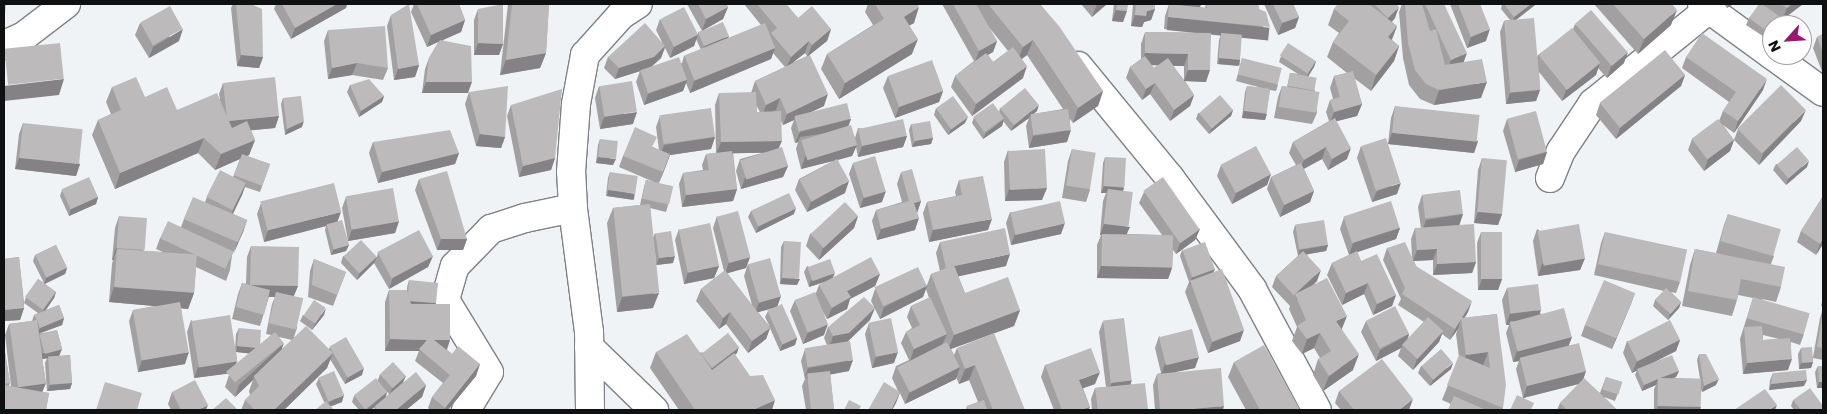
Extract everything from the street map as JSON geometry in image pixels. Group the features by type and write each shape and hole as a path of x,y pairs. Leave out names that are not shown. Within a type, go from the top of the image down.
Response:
{"street":[{"path":"4,45 24,36 66,4"},
{"path":"1550,178 1561,151 1593,103 1705,6 1762,48"},
{"path":"590,410 589,332 573,208 571,172 576,104 585,55 625,7"},
{"path":"1064,49 1170,178 1252,289 1317,410"},
{"path":"1786,65 1823,92"},
{"path":"466,410 489,372 445,300 455,266 491,229 525,218 573,208"},
{"path":"589,347 654,410"}],"building":[{"path":"4,4 6,4 4,22"},
{"path":"236,4 251,4 262,9 263,57 241,55"},
{"path":"282,4 337,4 295,28"},
{"path":"409,4 419,65 398,69 391,15"},
{"path":"417,4 459,4 465,20 431,35"},
{"path":"503,4 503,44 478,43 478,9"},
{"path":"512,4 549,4 546,53 506,60"},
{"path":"698,4 726,4 728,7 706,19"},
{"path":"757,4 786,4 798,18 812,6 831,29 812,45 809,41 791,57 771,33 777,28"},
{"path":"875,4 917,4 919,7 904,17 918,39 845,83 827,54 884,19"},
{"path":"953,4 976,4 997,41 979,51"},
{"path":"988,4 1040,4 1059,26 1103,91 1078,108 1033,40 1023,47"},
{"path":"1117,4 1128,4 1127,11 1116,10"},
{"path":"1136,4 1155,4 1155,9 1147,11 1146,16 1135,15"},
{"path":"1169,4 1207,8 1207,4 1258,4 1259,9 1266,12 1270,27 1168,17"},
{"path":"1273,4 1293,4 1299,17 1282,23"},
{"path":"1338,4 1369,4 1397,26 1388,37 1399,46 1376,75 1333,42 1349,21 1334,9"},
{"path":"1374,4 1396,4 1399,7 1388,18"},
{"path":"1405,4 1422,4 1430,31 1436,29 1445,65 1482,59 1487,82 1439,90 1426,84 1415,70 1408,43"},
{"path":"1425,4 1444,4 1467,53 1451,60"},
{"path":"1458,4 1480,4 1490,29 1471,37"},
{"path":"1504,4 1531,4 1514,17"},
{"path":"1613,4 1672,4 1677,10 1644,39"},
{"path":"1759,4 1762,4 1778,15 1762,15 1762,28 1749,18"},
{"path":"1781,4 1792,4 1787,8"},
{"path":"170,6 183,29 153,45 140,22"},
{"path":"684,7 698,35 674,47 660,19"},
{"path":"1591,10 1628,52 1612,66 1575,24"},
{"path":"1534,18 1540,90 1510,92 1504,21"},
{"path":"723,22 729,36 704,46 698,33"},
{"path":"645,23 665,46 654,57 619,68 608,57"},
{"path":"765,23 775,48 694,81 684,56"},
{"path":"385,26 388,68 357,63 332,68 328,30"},
{"path":"1572,28 1600,63 1567,90 1539,55"},
{"path":"1145,32 1211,33 1210,70 1188,70 1188,54 1145,53"},
{"path":"1221,33 1242,35 1240,60 1219,58"},
{"path":"1702,33 1767,79 1738,121 1723,111 1736,92 1686,57"},
{"path":"1823,34 1823,53 1817,37"},
{"path":"440,40 471,46 472,82 426,82 429,58"},
{"path":"60,43 64,79 8,85 4,49"},
{"path":"1288,43 1316,61 1308,74 1280,56"},
{"path":"1013,47 1027,66 976,104 955,76 986,53 993,62"},
{"path":"1665,50 1685,75 1620,128 1600,103"},
{"path":"810,55 828,94 787,114 780,98 766,105 755,81"},
{"path":"1145,56 1154,68 1168,58 1194,95 1174,110 1155,83 1146,89 1130,67"},
{"path":"679,57 687,80 648,93 640,70"},
{"path":"1242,58 1282,68 1278,84 1238,74"},
{"path":"932,60 943,91 899,107 888,76"},
{"path":"1353,71 1362,104 1334,112 1330,100 1340,97 1334,76"},
{"path":"1290,73 1317,78 1314,90 1288,86"},
{"path":"136,77 145,97 167,87 177,110 217,93 232,128 247,121 255,140 221,154 204,138 120,173 98,120 121,110 112,87"},
{"path":"275,77 279,116 229,121 223,83"},
{"path":"369,79 384,96 361,111 350,85"},
{"path":"632,81 637,112 604,117 599,86"},
{"path":"1781,85 1806,110 1762,154 1737,129"},
{"path":"508,86 505,137 480,134 469,92"},
{"path":"1247,86 1270,89 1267,114 1244,111"},
{"path":"1282,86 1320,92 1316,113 1279,107"},
{"path":"1025,88 1039,105 1014,125 1000,108"},
{"path":"562,89 555,158 523,166 511,105"},
{"path":"756,92 757,112 781,111 782,141 721,142 719,93"},
{"path":"1220,95 1233,110 1212,128 1199,113"},
{"path":"301,96 304,121 287,129 283,98"},
{"path":"953,96 968,117 951,129 936,108"},
{"path":"847,103 851,119 798,132 795,116"},
{"path":"993,103 1004,119 984,132 973,117"},
{"path":"1395,106 1480,115 1477,142 1392,133"},
{"path":"711,108 715,137 664,144 660,115"},
{"path":"1068,109 1071,130 1033,135 1030,114"},
{"path":"1536,111 1547,152 1518,159 1507,119"},
{"path":"1335,118 1351,148 1332,159 1326,147 1304,160 1293,142"},
{"path":"903,119 907,136 862,146 858,129"},
{"path":"1718,119 1734,140 1707,160 1692,139"},
{"path":"930,121 933,138 914,141 911,124"},
{"path":"23,123 83,129 79,164 19,158"},
{"path":"851,125 857,145 807,160 801,140"},
{"path":"635,127 657,137 652,147 670,154 663,172 623,156"},
{"path":"450,130 459,153 382,172 373,142"},
{"path":"1386,138 1401,183 1376,191 1361,146"},
{"path":"600,139 618,141 616,159 598,157"},
{"path":"1256,146 1271,174 1236,193 1221,165"},
{"path":"782,147 788,166 746,180 740,161"},
{"path":"1797,147 1809,161 1788,178 1777,165"},
{"path":"1045,149 1047,188 1010,190 1008,151"},
{"path":"1072,149 1096,153 1090,189 1066,186"},
{"path":"732,151 737,189 686,195 683,173 709,170 706,154"},
{"path":"242,154 270,164 262,186 234,176"},
{"path":"875,156 886,191 864,198 853,163"},
{"path":"1105,157 1126,158 1124,187 1103,186"},
{"path":"1482,158 1507,160 1502,214 1477,212"},
{"path":"837,159 849,181 812,202 799,180"},
{"path":"1301,163 1314,191 1284,205 1271,177"},
{"path":"912,169 921,201 914,203 919,218 881,229 876,210 909,201 901,172"},
{"path":"220,170 246,183 232,210 206,197"},
{"path":"447,171 467,239 441,239 419,179"},
{"path":"610,172 638,176 635,194 607,190"},
{"path":"983,176 992,219 933,230 927,202 962,195 959,180"},
{"path":"89,177 98,197 71,209 62,189"},
{"path":"1163,177 1200,229 1180,243 1143,191"},
{"path":"646,180 673,186 669,205 642,199"},
{"path":"334,183 341,212 268,230 260,201"},
{"path":"393,188 399,221 352,230 346,196"},
{"path":"1108,189 1133,192 1129,227 1104,224"},
{"path":"1460,190 1463,214 1425,218 1422,195"},
{"path":"789,193 796,208 758,226 751,211"},
{"path":"1823,196 1823,239 1820,244 1801,231"},
{"path":"193,197 247,220 238,242 184,219"},
{"path":"1060,201 1065,223 1015,235 1010,212"},
{"path":"1391,201 1400,228 1352,243 1343,216"},
{"path":"845,202 858,216 824,248 811,234"},
{"path":"650,204 659,293 623,296 613,208"},
{"path":"738,211 750,257 729,263 717,217"},
{"path":"1728,214 1781,229 1773,256 1720,241"},
{"path":"119,216 147,218 145,250 117,248"},
{"path":"342,220 349,245 334,249 327,224"},
{"path":"1324,220 1328,245 1299,249 1295,225"},
{"path":"168,221 233,251 225,269 160,238"},
{"path":"710,223 719,266 688,273 679,230"},
{"path":"1474,224 1476,262 1437,264 1437,249 1417,250 1415,228"},
{"path":"1579,224 1585,258 1544,266 1538,231"},
{"path":"1005,228 1010,254 946,268 940,242"},
{"path":"419,230 433,256 392,279 378,252"},
{"path":"671,231 675,256 659,258 655,234"},
{"path":"1481,232 1502,232 1502,279 1481,279"},
{"path":"1605,232 1687,249 1680,282 1598,264"},
{"path":"1102,234 1173,235 1172,267 1101,266"},
{"path":"361,240 377,257 359,273 343,256"},
{"path":"784,241 801,242 799,279 782,278"},
{"path":"1205,242 1215,269 1192,277 1182,250"},
{"path":"1405,242 1416,266 1472,301 1455,329 1402,294 1405,288 1387,248"},
{"path":"56,245 67,267 46,278 35,255"},
{"path":"251,246 299,247 298,286 250,285"},
{"path":"117,249 197,255 194,292 114,287"},
{"path":"1695,249 1785,267 1781,287 1741,279 1737,300 1688,291"},
{"path":"1303,251 1321,270 1294,295 1276,276"},
{"path":"1357,251 1361,261 1377,254 1396,295 1377,304 1368,283 1346,293 1332,263"},
{"path":"19,257 24,308 4,310 4,259"},
{"path":"871,257 880,274 847,291 851,297 832,308 819,285"},
{"path":"770,258 781,296 759,303 748,264"},
{"path":"314,259 346,272 337,295 312,285"},
{"path":"830,259 835,273 813,281 807,267"},
{"path":"954,265 965,293 1008,277 1020,310 954,335 931,274"},
{"path":"918,267 927,286 883,306 874,287"},
{"path":"1222,269 1244,330 1212,342 1190,281"},
{"path":"725,270 770,328 752,341 730,312 723,318 701,289"},
{"path":"1327,278 1347,316 1336,321 1359,354 1329,376 1318,359 1331,351 1320,333 1307,339 1297,326 1306,320 1295,294"},
{"path":"38,279 56,292 43,310 25,297"},
{"path":"409,280 438,283 436,303 410,301 408,294"},
{"path":"1604,280 1635,293 1616,338 1585,325"},
{"path":"242,283 270,290 264,315 236,307"},
{"path":"1538,284 1541,310 1510,314 1507,288"},
{"path":"1666,288 1681,302 1670,314 1655,300"},
{"path":"389,290 407,290 411,304 450,304 450,340 434,340 452,354 458,346 480,364 445,408 432,397 450,375 419,349 427,340 390,339"},
{"path":"276,292 303,298 296,329 269,323"},
{"path":"815,292 828,324 808,333 795,300"},
{"path":"864,297 875,308 849,333 833,336 828,327"},
{"path":"930,297 947,334 914,349 906,332 920,325 911,306"},
{"path":"1753,297 1810,313 1804,334 1747,318"},
{"path":"314,300 326,308 315,324 303,316"},
{"path":"180,302 189,352 142,361 133,310"},
{"path":"782,304 797,338 782,344 767,311"},
{"path":"59,305 64,318 40,328 34,315"},
{"path":"1395,306 1409,334 1380,349 1366,321"},
{"path":"1564,308 1572,337 1518,351 1510,322"},
{"path":"1823,310 1823,348 1817,347"},
{"path":"1497,314 1506,385 1503,408 1447,385 1459,355 1490,368 1488,352 1466,355 1461,318"},
{"path":"230,315 237,361 199,368 191,321"},
{"path":"1428,317 1443,331 1417,359 1402,345"},
{"path":"891,318 898,352 876,357 869,323"},
{"path":"1124,318 1132,381 1111,383 1103,321"},
{"path":"37,320 46,383 18,387 9,324"},
{"path":"1670,320 1680,340 1637,361 1627,342"},
{"path":"306,326 333,353 274,410 255,410 245,400 259,386 254,376"},
{"path":"1762,326 1763,340 1790,338 1792,359 1747,363 1744,327"},
{"path":"239,328 261,330 260,346 258,348 237,346"},
{"path":"1192,329 1199,357 1166,365 1159,337"},
{"path":"57,330 62,349 45,354 40,335"},
{"path":"275,332 284,343 235,383 226,372"},
{"path":"728,333 739,347 712,368 701,354"},
{"path":"994,333 1025,410 993,410 975,365 965,369 957,348"},
{"path":"687,334 712,370 734,353 750,376 763,375 775,400 753,410 695,410 656,352"},
{"path":"346,337 364,368 348,378 330,346"},
{"path":"850,341 853,360 808,367 805,348"},
{"path":"947,342 960,367 910,392 897,367"},
{"path":"1579,343 1586,371 1527,386 1520,358"},
{"path":"1264,345 1300,410 1260,410 1234,362"},
{"path":"4,346 10,383 4,384"},
{"path":"1812,347 1813,362 1802,363 1801,348"},
{"path":"1091,348 1100,372 1079,380 1090,407 1081,410 1062,410 1045,365"},
{"path":"1441,349 1453,363 1433,380 1421,366"},
{"path":"1699,354 1706,354 1719,379 1704,386"},
{"path":"70,355 72,383 50,384 48,357"},
{"path":"1672,355 1679,371 1644,385 1637,369"},
{"path":"1382,359 1413,399 1399,410 1354,410 1339,391"},
{"path":"393,362 406,376 393,388 380,374"},
{"path":"1818,366 1823,366 1823,382 1819,382"},
{"path":"1221,368 1224,406 1160,410 1157,374"},
{"path":"1806,370 1807,380 1771,384 1773,373"},
{"path":"334,371 344,395 329,402 318,378"},
{"path":"830,371 834,410 811,410 807,373"},
{"path":"416,372 426,385 396,410 377,410 375,406"},
{"path":"1606,377 1622,382 1618,394 1602,389"},
{"path":"376,378 387,392 365,409 354,395"},
{"path":"1584,378 1617,410 1567,410 1560,403"},
{"path":"1658,378 1701,379 1701,407 1658,406"},
{"path":"195,380 208,405 198,410 181,410 172,392"},
{"path":"105,382 142,393 137,410 96,410"},
{"path":"884,382 900,392 891,410 868,410"},
{"path":"1145,383 1148,409 1098,410 1095,388"},
{"path":"4,385 49,393 46,410 4,410"},
{"path":"1810,388 1823,406 1823,410 1801,410 1793,400"},
{"path":"1765,389 1777,405 1769,410 1734,410"},
{"path":"1517,395 1534,403 1531,410 1510,410"},
{"path":"1454,396 1486,410 1448,410"},
{"path":"226,398 238,410 212,410"},
{"path":"849,400 861,406 859,410 844,410"},
{"path":"984,400 987,410 968,410 967,406"},
{"path":"326,401 334,410 315,410"}]}
